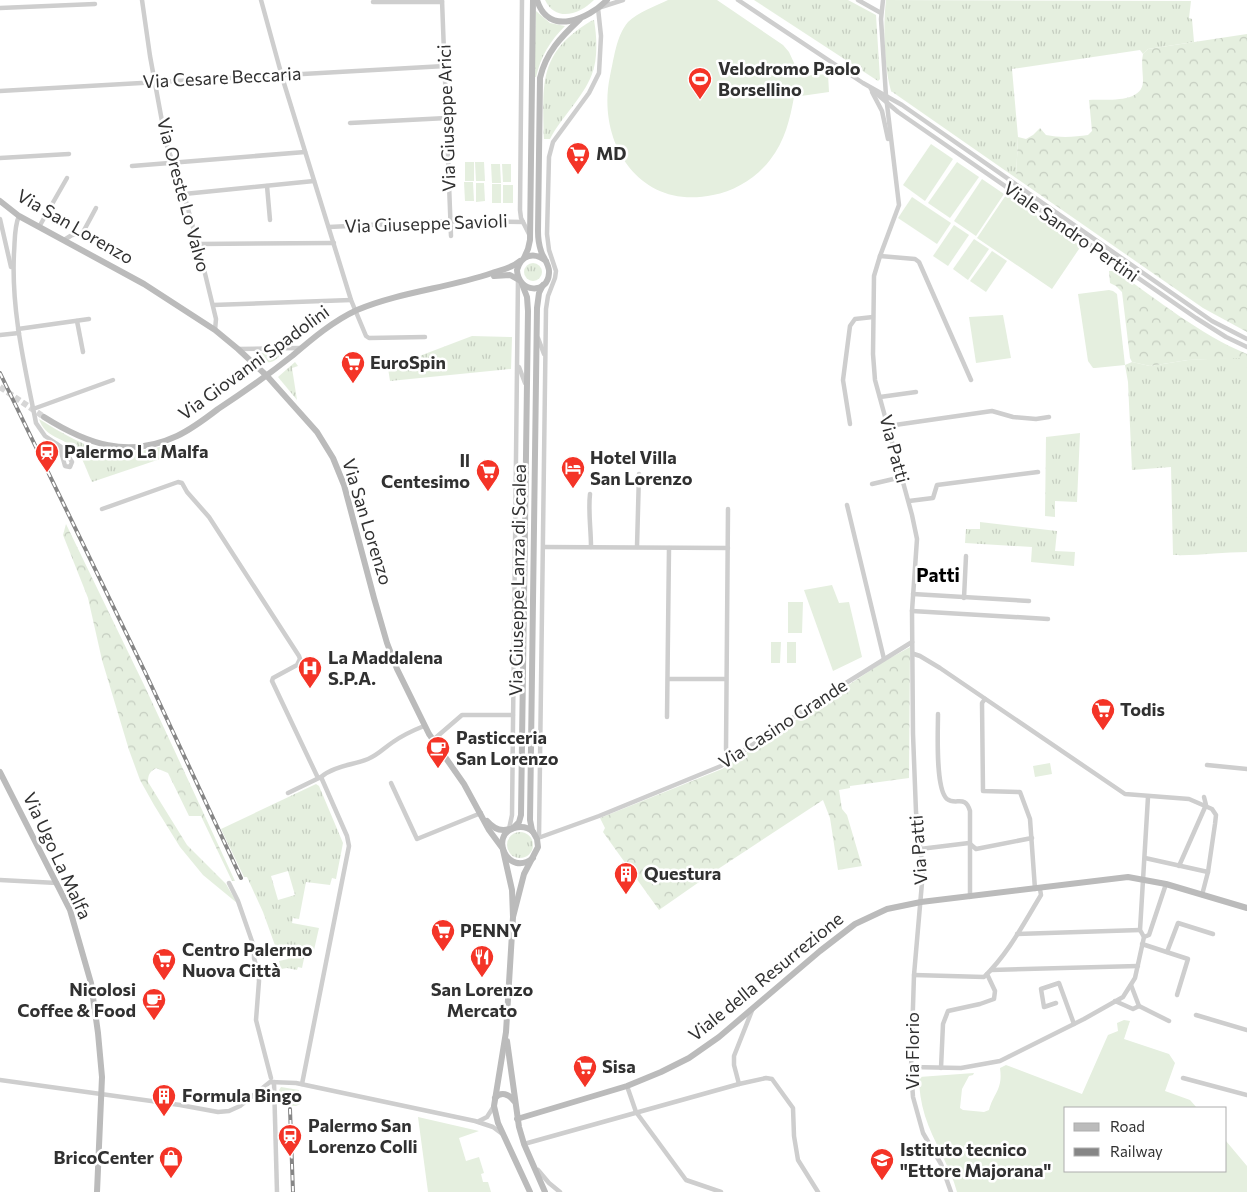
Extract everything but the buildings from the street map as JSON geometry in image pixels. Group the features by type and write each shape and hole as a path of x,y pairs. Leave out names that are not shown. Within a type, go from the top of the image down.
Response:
{"street":[{"name":"Via Oreste Lo Valvo","path":"142,0 166,143 184,194 198,244 216,319 215,330"},
{"path":"260,0 351,300 367,338 425,337"},
{"path":"522,0 520,208 523,222 530,237"},
{"path":"535,0 543,11 556,20 569,22 580,19"},
{"path":"535,0 530,237 529,247 517,270 519,280 531,288 543,285 549,273 540,248 538,235 539,93 542,67 555,44 580,19 607,0"},
{"path":"598,8 623,0"},
{"path":"738,0 864,83 882,111 895,170"},
{"path":"858,0 881,13"},
{"name":"Via Patti","path":"883,0 881,13 886,96 899,205 874,276 875,380 917,539 912,611 912,642 914,654 914,788 923,872 921,902"},
{"path":"373,2 442,1"},
{"name":"Via Giuseppe Arici","path":"442,1 451,236"},
{"path":"0,8 95,4"},
{"name":"Via Giuseppe Lanza di Scalea","path":"537,836 544,546 547,300 556,271 547,240 549,157 552,145 589,93 599,73 601,36 598,8"},
{"name":"Via Cesare Beccaria","path":"0,91 445,66"},
{"name":"Viale Sandro Pertini","path":"864,83 902,105 1212,321 1247,339"},
{"name":"Viale Sandro Pertini","path":"864,83 898,112 1208,327 1247,346"},
{"path":"350,123 447,118"},
{"path":"132,166 305,152"},
{"path":"0,158 69,154"},
{"path":"39,227 66,178"},
{"path":"538,178 548,178"},
{"path":"184,194 314,181"},
{"path":"267,186 270,220"},
{"name":"Via San Lorenzo","path":"0,201 19,216 159,293 215,330 267,376 317,432 339,470 389,650 424,726 464,784 489,830 503,850 512,890 506,1032"},
{"path":"64,240 72,235 82,234 96,208"},
{"path":"19,216 15,231 14,307 33,409 38,429 44,436 57,444 65,450 71,460 71,466 68,468 65,466 57,444"},
{"path":"0,219 13,273"},
{"name":"Via Giuseppe Savioli","path":"329,227 450,221 523,222"},
{"path":"198,244 334,243"},
{"path":"522,260 534,255 546,261"},
{"path":"880,256 915,259 919,262 971,380"},
{"name":"Via Giovanni Spadolini","path":"44,417 71,433 94,442 119,447 155,443 172,438 192,427 267,376 334,323 356,311 381,302 510,268 522,260"},
{"name":"Via Giovanni Spadolini","path":"483,276 508,274 519,280"},
{"name":"Via Giuseppe Lanza di Scalea","path":"511,829 519,280"},
{"name":"Via Giuseppe Lanza di Scalea","path":"511,829 519,822 521,815 528,305 526,292 519,280"},
{"name":"Via Giuseppe Lanza di Scalea","path":"537,836 531,827 530,816 536,326 537,301 543,285"},
{"path":"213,305 351,300"},
{"path":"850,424 843,386 850,326 853,320 873,317"},
{"path":"0,335 89,319"},
{"path":"77,321 83,352"},
{"name":"Via Giuseppe Lanza di Scalea","path":"536,326 546,363"},
{"path":"238,349 302,348"},
{"name":"Via Giuseppe Lanza di Scalea","path":"518,358 526,388"},
{"path":"33,409 113,380"},
{"path":"880,397 916,392"},
{"path":"888,426 992,411 1013,417 1036,419 1049,417"},
{"path":"908,501 933,498 937,485 1038,472"},
{"path":"638,547 639,474"},
{"path":"872,484 902,477"},
{"path":"102,509 178,482 184,486 214,524 299,656 300,659 297,665 272,681 320,778 346,836 349,850 302,1084"},
{"path":"590,494 588,509 591,514 591,547"},
{"path":"848,505 884,658"},
{"path":"728,509 726,680 726,750 728,761"},
{"path":"544,546 728,548"},
{"path":"667,717 669,548"},
{"path":"964,598 966,556"},
{"path":"913,594 1029,601"},
{"path":"912,611 1048,619"},
{"name":"Via Casino Grande","path":"537,836 599,816 721,766 884,658 912,642"},
{"path":"914,654 920,656 985,699 1125,794 1189,799 1212,809 1216,815 1208,872 1202,895"},
{"path":"668,679 726,680"},
{"path":"914,975 984,977 1017,934 1041,895 1038,889 1030,819 1020,792 983,791 982,704 985,699"},
{"path":"938,714 940,785 946,799 950,801 963,801 969,807 970,897"},
{"path":"433,740 462,715 513,715"},
{"path":"288,792 327,773 368,759 380,753 402,736 424,726"},
{"path":"1207,765 1247,769"},
{"name":"Via Ugo La Malfa","path":"0,772 70,910 91,983 98,1033 102,1094 97,1192"},
{"path":"391,783 417,839 481,814"},
{"path":"911,1068 961,1068 1000,1061 1123,997 1135,978 1144,937 1140,930 1148,797"},
{"path":"1179,866 1206,805 1204,797"},
{"name":"Via San Lorenzo","path":"481,814 488,824 496,829 511,829"},
{"path":"525,827 537,836 538,847 534,857 528,861 518,863 510,859 503,850 504,836 511,829 525,827"},
{"path":"920,849 969,843 976,849 1032,838"},
{"name":"Via San Lorenzo","path":"512,917 522,880 534,857"},
{"path":"1145,858 1208,872"},
{"name":"Viale della Resurrezione","path":"517,1119 627,1086 689,1058 719,1037 854,924 887,909 921,902 1128,877 1166,884 1247,908"},
{"path":"0,880 57,883"},
{"path":"229,883 238,901 254,946 254,958 259,982 256,1020 272,1081 277,1192"},
{"path":"1144,937 1149,935 1166,884"},
{"name":"Via Florio","path":"921,902 914,975 911,1068 913,1097 923,1132 941,1164 950,1192"},
{"path":"1167,952 1178,923 1213,934"},
{"path":"1017,934 1140,930"},
{"path":"1142,944 1188,960 1176,995"},
{"path":"989,972 1138,966"},
{"path":"941,1068 943,1024 948,1011 994,999 995,991 989,972"},
{"path":"1056,1003 1044,1007 1041,989 1059,983 1074,1024"},
{"path":"1130,985 1139,1006 1169,1021"},
{"path":"1115,1002 1133,1009 1139,1006"},
{"path":"739,1084 734,1065 734,1056 754,1007"},
{"path":"1196,1015 1247,1030"},
{"path":"506,1032 494,1106 504,1136 530,1192"},
{"path":"506,1032 517,1119 524,1144 544,1192"},
{"path":"524,1144 739,1084 772,1078 794,1108 794,1136 798,1160 818,1192"},
{"path":"1183,1078 1247,1095"},
{"path":"0,1080 180,1105 212,1112 224,1112 240,1106 272,1081 302,1084 475,1121 492,1127 504,1136"},
{"path":"627,1086 636,1112 686,1180 721,1192"},
{"path":"495,1098 499,1094 503,1094 511,1096 514,1100"},
{"path":"475,1121 484,1119 494,1106"},
{"path":"533,1164 549,1183 560,1192"}],"green space":[{"path":"545,0 594,0 582,9 562,14 555,12"},
{"name":"Velodromo Paolo Borsellino","path":"668,0 717,0 783,45 789,52 800,76 828,74 829,92 794,97 789,122 783,138 775,153 764,167 744,183 721,193 687,197 664,192 644,182 628,166 617,147 610,125 607,101 610,76 621,34 632,18"},
{"path":"754,0 848,0 876,15 880,79 878,81"},
{"path":"886,0 1191,1 1189,18 1192,19 1194,42 1148,49 1143,54 1140,50 1012,69 1018,137 1016,178 891,91 885,46"},
{"path":"536,11 550,23 565,26 547,49 536,77 534,77"},
{"path":"594,20 596,48 592,74 583,91 550,139 544,139 543,101 547,71 561,45 574,33"},
{"path":"1247,34 1247,332 1203,308 1016,178 1018,137 1026,139 1040,128 1046,135 1051,136 1088,135 1092,131 1089,100 1122,99 1137,94 1143,81 1143,54 1148,49"},
{"path":"931,144 953,159 925,201 903,185"},
{"path":"465,162 474,162 474,181 465,181"},
{"path":"475,162 484,162 485,181 476,181"},
{"path":"957,162 979,177 950,218 928,203"},
{"path":"491,164 500,164 501,183 492,183"},
{"path":"502,164 511,164 511,182 503,182"},
{"path":"982,179 1004,194 976,236 954,221"},
{"path":"464,182 473,182 474,201 465,201"},
{"path":"476,183 484,183 485,201 476,202"},
{"path":"492,184 501,184 501,203 492,203"},
{"path":"503,185 513,185 513,203 503,203"},
{"path":"1006,195 1081,246 1052,289 977,238"},
{"path":"912,197 951,223 937,244 898,218"},
{"path":"954,225 969,235 948,266 933,256"},
{"path":"974,239 989,249 968,280 953,269"},
{"path":"992,251 1007,261 986,292 970,281"},
{"path":"533,263 539,266 542,272 539,278 533,281 527,278 524,272 527,266"},
{"path":"1109,271 1116,271 1196,327 1247,354 1247,358 1188,360 1150,366 1132,362 1122,292 1110,283"},
{"path":"1109,290 1117,294 1125,365 1093,368 1088,361 1078,294"},
{"path":"1003,315 1011,358 976,363 969,317"},
{"path":"472,336 512,337 511,369 390,381 388,368"},
{"path":"259,353 282,353 270,362 264,362 257,357"},
{"path":"1247,358 1247,552 1173,555 1171,467 1132,470 1128,382 1125,365 1132,362 1150,366 1188,360"},
{"path":"295,362 298,366 292,368 297,400 278,377"},
{"path":"39,419 87,445 102,450 133,452 171,444 175,454 92,482 78,452 45,430"},
{"path":"1080,433 1077,502 1055,501 1055,517 1045,516 1046,437"},
{"path":"980,522 1057,531 1055,551 1075,552 1074,566 1031,562 1032,547 965,543 966,529 980,529"},
{"path":"66,524 145,687 235,881 232,881 201,816 189,816 168,773 156,768 148,777 148,782 187,845 226,884 237,903 203,875 180,847 140,780 102,660 88,598 63,535"},
{"path":"832,585 839,603 849,602 862,657 833,671 804,590"},
{"path":"788,602 803,602 802,633 788,633"},
{"path":"771,642 781,642 780,663 771,663"},
{"path":"787,642 796,642 796,663 787,663"},
{"path":"910,647 909,778 850,786 850,788 839,790 842,809 847,815 862,866 838,870 830,818 823,800 659,910 603,832 605,828 600,818 722,769 883,662"},
{"path":"1050,763 1052,774 1035,777 1033,766"},
{"path":"316,784 319,786 343,843 336,879 332,878 330,885 306,882 299,919 293,918 292,923 319,928 314,950 306,949 302,968 298,967 297,970 281,969 279,961 288,959 286,950 277,951 263,912 247,877 244,877 221,829","holes":["288,871 295,895 278,900 271,876"]},
{"path":"520,832 529,836 533,845 529,854 520,858 511,854 507,845 511,836"},
{"path":"1124,1020 1130,1021 1124,1039 1169,1054 1175,1063 1165,1091 1190,1100 1196,1107 1064,1107 1064,1172 1227,1172 1227,1142 1247,1166 1247,1192 957,1192 925,1116 920,1096 919,1077 974,1073 969,1076 962,1089 960,1108 963,1110 984,1112 989,1110 999,1086 1000,1068 1006,1065 1082,1094 1108,1035 1118,1031 1117,1023"},
{"path":"281,1087 299,1090 300,1104 296,1106 281,1105 279,1090"},
{"path":"418,1117 479,1131 459,1138 466,1161 479,1157 484,1173 481,1174 483,1182 488,1182 491,1192 428,1192"}],"tunnel":[{"path":"0,387 44,417"}],"railway":[{"path":"0,373 145,672 241,878"},
{"path":"290,1109 293,1192"}],"place":[{"name":"Velodromo Paolo Borsellino","path":"700,100"},
{"name":"MD","path":"578,175"},
{"name":"EuroSpin","path":"353,384"},
{"name":"Palermo La Malfa","path":"47,473"},
{"name":"Hotel Villa San Lorenzo","path":"573,489"},
{"name":"Il Centesimo","path":"488,492"},
{"name":"La Maddalena S.P.A.","path":"310,689"},
{"name":"Todis","path":"1103,731"},
{"name":"Pasticceria San Lorenzo","path":"438,769"},
{"name":"Questura","path":"626,895"},
{"name":"PENNY","path":"443,952"},
{"name":"San Lorenzo Mercato","path":"482,978"},
{"name":"Centro Palermo Nuova Città","path":"164,981"},
{"name":"Nicolosi Coffee & Food","path":"154,1021"},
{"name":"Sisa","path":"585,1088"},
{"name":"Formula Bingo","path":"164,1117"},
{"name":"Palermo San Lorenzo Colli","path":"290,1157"},
{"name":"BricoCenter","path":"171,1179"},
{"name":"Istituto tecnico \"Ettore Majorana\"","path":"882,1181"}],"district":[{"name":"Patti","path":"938,575"}]}
